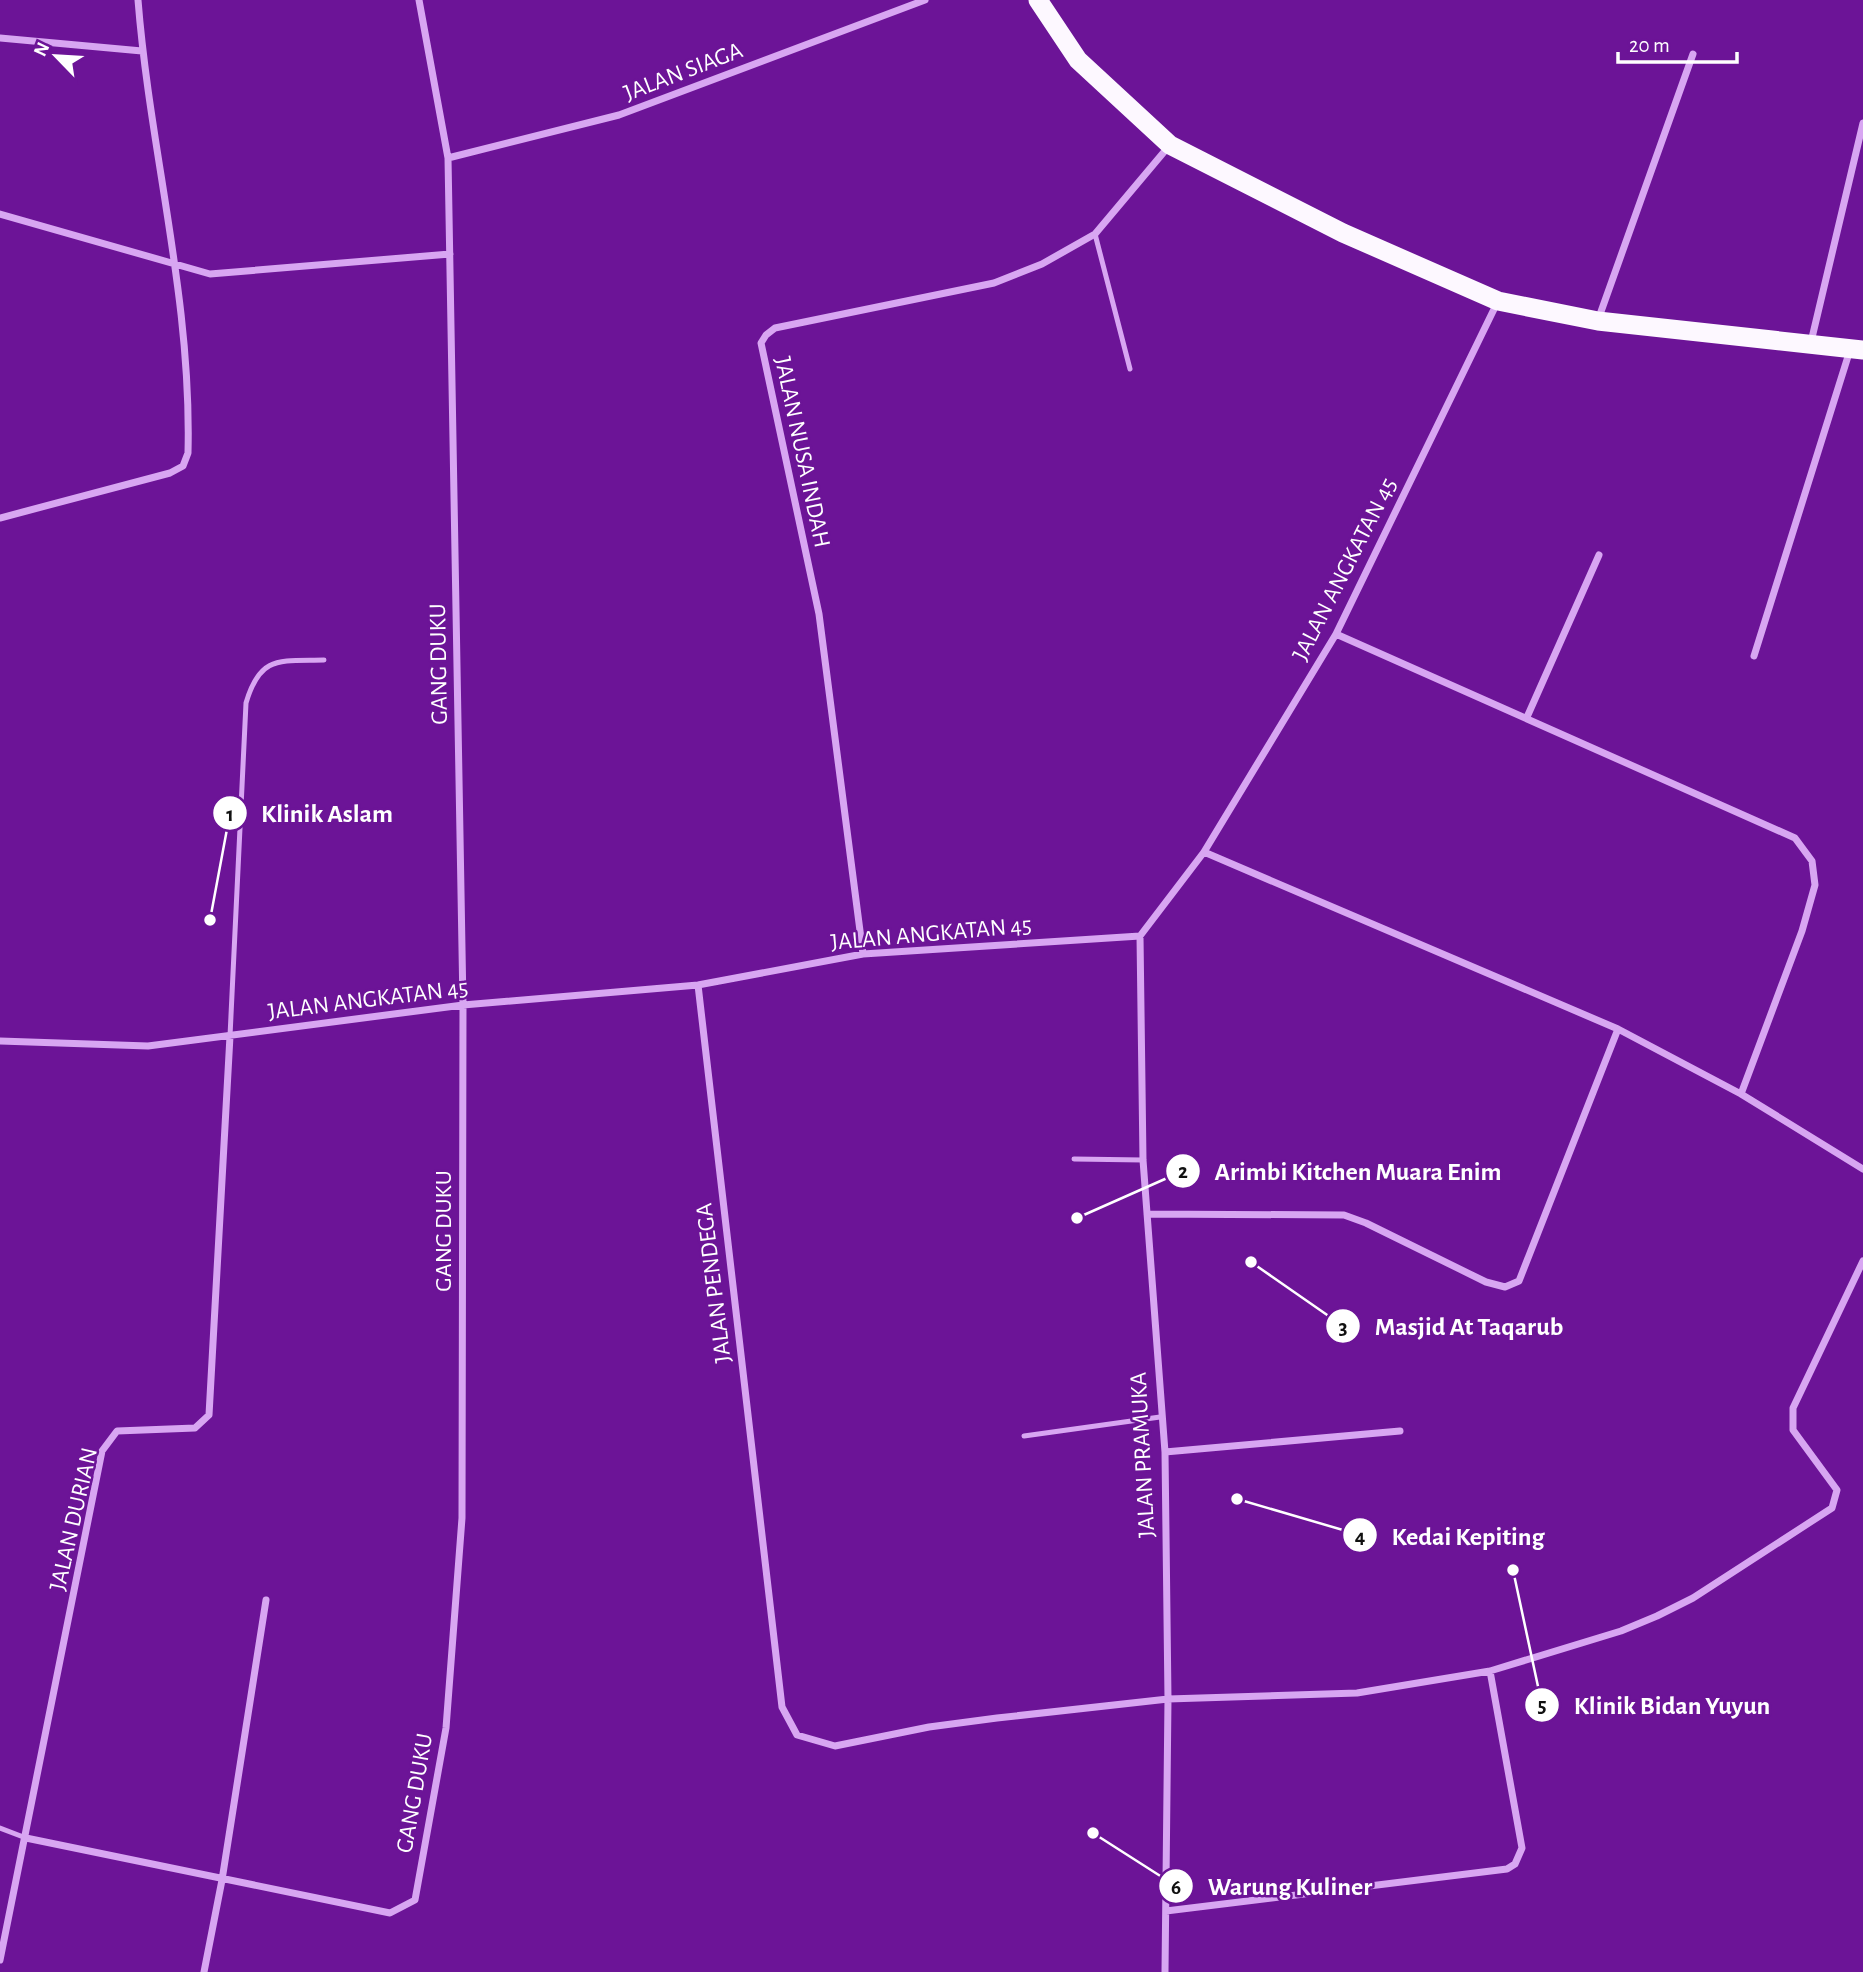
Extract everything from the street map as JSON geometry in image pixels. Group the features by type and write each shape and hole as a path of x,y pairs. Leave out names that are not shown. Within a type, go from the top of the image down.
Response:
{"highway":[{"path":"1038,0 1078,60 1170,145 1343,233 1498,301 1598,321 1856,349"}],"street":[{"path":"0,518 170,473 183,466 188,445 184,324 177,264 142,51 138,0"},
{"name":"GANG DUKU","path":"26,1838 390,1913 415,1900 446,1728 462,1518 463,1005 448,158 419,0"},
{"name":"JALAN SIAGA","path":"448,158 619,116 925,0"},
{"path":"0,38 142,51"},
{"path":"1598,321 1693,54"},
{"path":"1811,343 1863,123"},
{"name":"JALAN NUSA INDAH","path":"863,954 819,614 761,344 775,328 994,283 1042,264 1095,234 1170,145"},
{"path":"0,214 210,274 450,254"},
{"name":"JALAN ANGKATAN 45","path":"0,1041 148,1046 463,1005 698,985 863,954 1140,936 1204,852 1336,634 1498,301"},
{"path":"1754,656 1856,349"},
{"path":"1527,717 1599,555"},
{"path":"1336,634 1795,838 1812,861 1815,885 1802,931 1741,1094"},
{"path":"1204,852 1618,1029 1741,1094 1863,1169"},
{"name":"JALAN PRAMUKA","path":"1140,936 1143,1160 1160,1417 1165,1452 1168,1699 1165,1972"},
{"name":"JALAN PENDEGA","path":"698,985 782,1707 797,1735 835,1746 929,1727 1168,1699 1356,1693 1490,1671 1621,1631 1657,1616 1693,1598 1832,1508 1837,1490 1793,1430 1791,1419 1863,1261"},
{"path":"1147,1214 1344,1215 1366,1223 1486,1282 1505,1287 1519,1282 1618,1029"},
{"name":"JALAN DURIAN","path":"0,1960 26,1838 46,1722 78,1583 102,1451 117,1431 195,1428 209,1415 230,1036"},
{"path":"1165,1452 1401,1431"},
{"path":"204,1972 222,1880 266,1600"},
{"path":"1166,1911 1507,1869 1515,1864 1521,1848 1490,1671"}],"lane":[{"path":"1095,234 1130,369"},
{"path":"230,1036 246,703 253,678 261,668 289,661 324,660"},
{"path":"1074,1160 1143,1160"},
{"path":"1024,1436 1160,1417"},
{"path":"0,1828 26,1838"}],"place":[{"name":"Klinik Aslam","path":"210,920"},
{"name":"Arimbi Kitchen Muara Enim","path":"1077,1218"},
{"name":"Masjid At Taqarub","path":"1251,1262"},
{"name":"Kedai Kepiting","path":"1237,1499"},
{"name":"Klinik Bidan Yuyun","path":"1513,1570"},
{"name":"Warung Kuliner","path":"1093,1833"}]}
